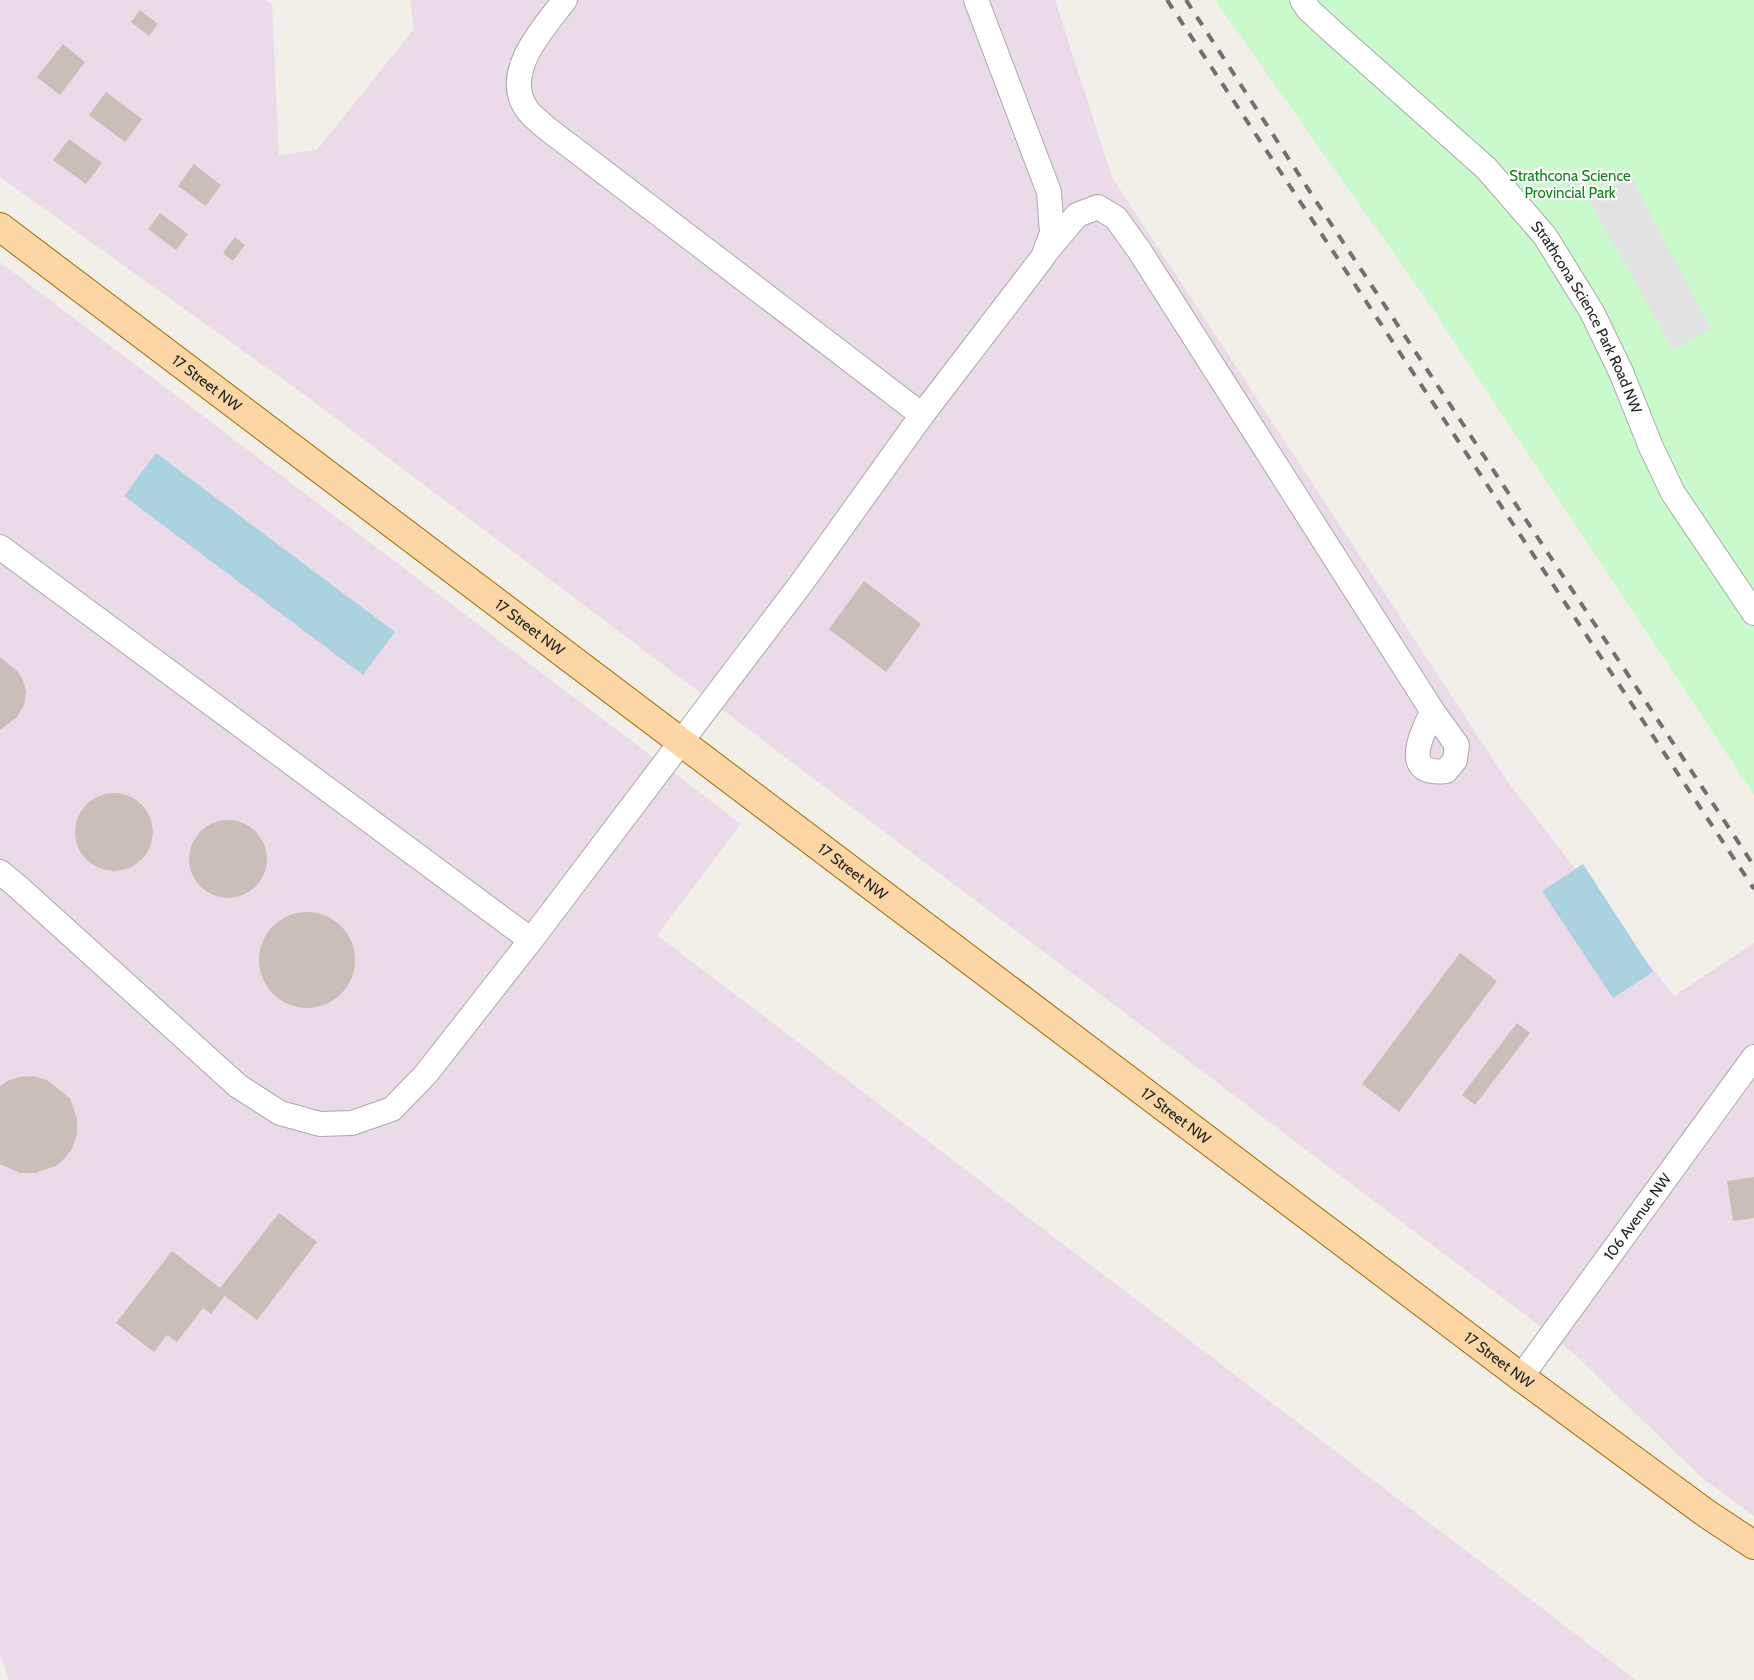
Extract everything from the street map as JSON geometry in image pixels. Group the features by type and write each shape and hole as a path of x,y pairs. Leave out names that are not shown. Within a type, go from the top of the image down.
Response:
{"main road":[{"name":"17 Street NW","path":"0,227 1521,1377 1707,1514 1754,1545"},
{"name":"17 Street NW","path":"1707,1514 1754,1553"}],"street":[{"path":"565,0 531,44 523,62 518,90 526,109 553,133 922,415"},
{"path":"976,0 1049,192 1052,233 1043,257"},
{"name":"Strathcona Science Park Road NW","path":"1302,0 1309,10 1334,33 1486,168 1545,236 1592,312 1621,372 1651,447 1674,493 1754,613"},
{"path":"0,872 238,1086 280,1113 320,1124 352,1123 392,1109 426,1074 531,940 682,742 803,580 922,415 1043,257 1078,215 1098,207 1116,218 1139,250 1434,712"},
{"path":"0,547 531,940"},
{"name":"106 Avenue NW","path":"1521,1377 1754,1057"}],"shaded area":[{"path":"0,0 266,0 272,5 279,155 317,150 414,29 410,0 1055,0 1112,177 1508,782 1674,996 1754,943 1754,1516 1702,1478 1574,1354 1528,1317 313,401 0,177"},
{"path":"1631,177 1711,329 1673,350 1589,200"},
{"path":"0,262 741,824 657,935 1636,1680 9,1680 0,1655"}],"green space":[{"name":"Strathcona Science Provincial Park","path":"1215,0 1754,0 1754,795 1426,299"}],"water":[{"path":"156,453 395,632 363,675 124,496"},
{"path":"1583,864 1653,972 1613,998 1542,891"}],"building":[{"path":"140,10 158,24 149,36 131,22"},
{"path":"63,44 85,62 60,95 37,77"},
{"path":"106,92 142,119 125,142 89,115"},
{"path":"69,139 102,163 86,184 53,160"},
{"path":"194,164 221,185 206,206 178,186"},
{"path":"160,213 188,234 176,250 148,229"},
{"path":"235,237 245,245 233,261 223,253"},
{"path":"864,581 921,624 886,672 829,629"},
{"path":"0,657 17,671 23,680 26,692 24,705 17,717 0,730"},
{"path":"114,793 129,796 142,804 150,817 153,832 150,847 142,860 129,868 114,871 99,868 86,860 78,847 75,832 78,817 86,804 99,796"},
{"path":"228,820 243,823 256,831 264,844 267,859 264,874 256,887 243,895 228,898 213,895 200,887 192,874 189,859 192,844 200,831 213,823"},
{"path":"298,912 316,912 334,920 347,933 355,951 352,979 334,1000 316,1008 298,1008 280,1000 267,987 259,969 259,951 267,933 280,920"},
{"path":"1460,953 1497,981 1399,1112 1362,1084"},
{"path":"1517,1023 1530,1033 1475,1105 1462,1095"},
{"path":"33,1076 47,1080 70,1098 77,1119 77,1134 72,1149 61,1162 36,1173 20,1173 0,1164 0,1086 7,1081 19,1077"},
{"path":"1754,1177 1754,1218 1733,1221 1727,1181"},
{"path":"279,1213 317,1242 257,1320 225,1296 211,1314 203,1308 177,1342 167,1335 154,1352 116,1323 172,1251 220,1288"}],"railway":[{"path":"1167,0 1754,889"},
{"path":"1186,0 1314,198 1754,866"}]}
